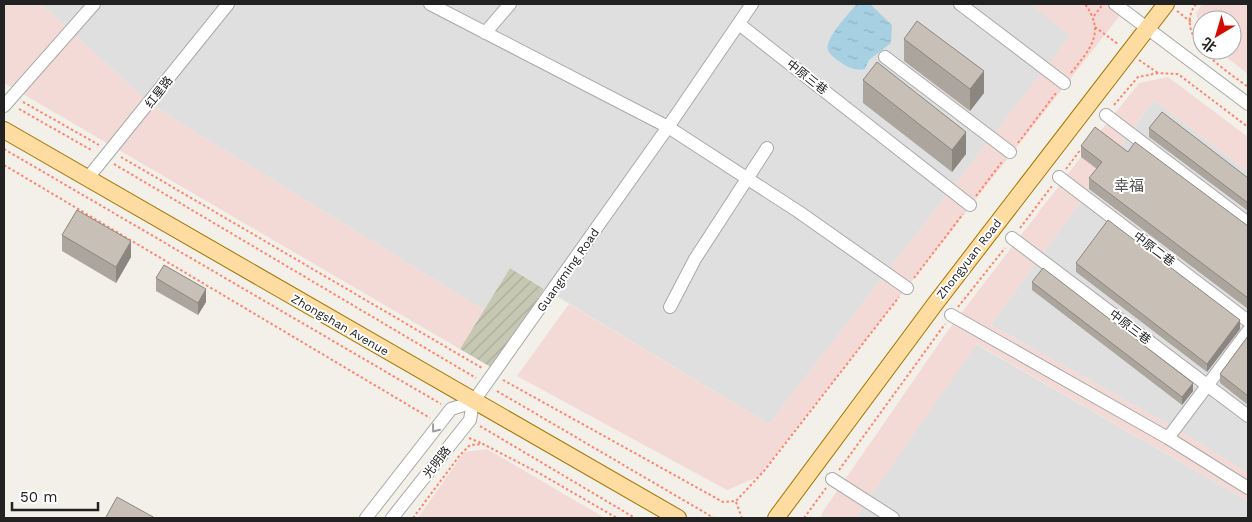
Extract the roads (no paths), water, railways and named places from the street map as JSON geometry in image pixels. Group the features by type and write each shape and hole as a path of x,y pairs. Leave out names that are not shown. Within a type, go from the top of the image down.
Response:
{"main road":[{"name":"Zhongyuan Road","path":"776,518 935,304 1147,29 1171,7"},
{"name":"Zhongshan Avenue","path":"4,130 473,402 678,518"}],"street":[{"path":"8,101 94,4"},
{"name":"红星路","path":"87,179 228,4"},
{"path":"430,4 668,127 747,178 907,288"},
{"path":"485,33 510,4"},
{"name":"Guangming Road","path":"473,402 668,127 752,4"},
{"path":"960,4 1064,83"},
{"path":"1115,4 1248,104"},
{"name":"中原三巷","path":"740,24 970,205"},
{"path":"885,57 1010,152"},
{"path":"1106,115 1248,223"},
{"path":"670,307 695,259 767,148"},
{"name":"中原二巷","path":"1060,177 1248,321"},
{"name":"中原三巷","path":"1012,238 1248,416"},
{"path":"951,315 1168,438 1248,488"},
{"path":"1168,438 1248,331"},
{"path":"366,518 451,409 473,402"},
{"name":"光明路","path":"392,518 470,420 473,402"},
{"path":"832,479 893,518"}],"water":[{"path":"857,4 870,4 892,25 891,43 869,60 865,69 862,70 845,65 832,56 828,50 830,39"}],"district":[{"name":"幸福","path":"1129,186"}]}
